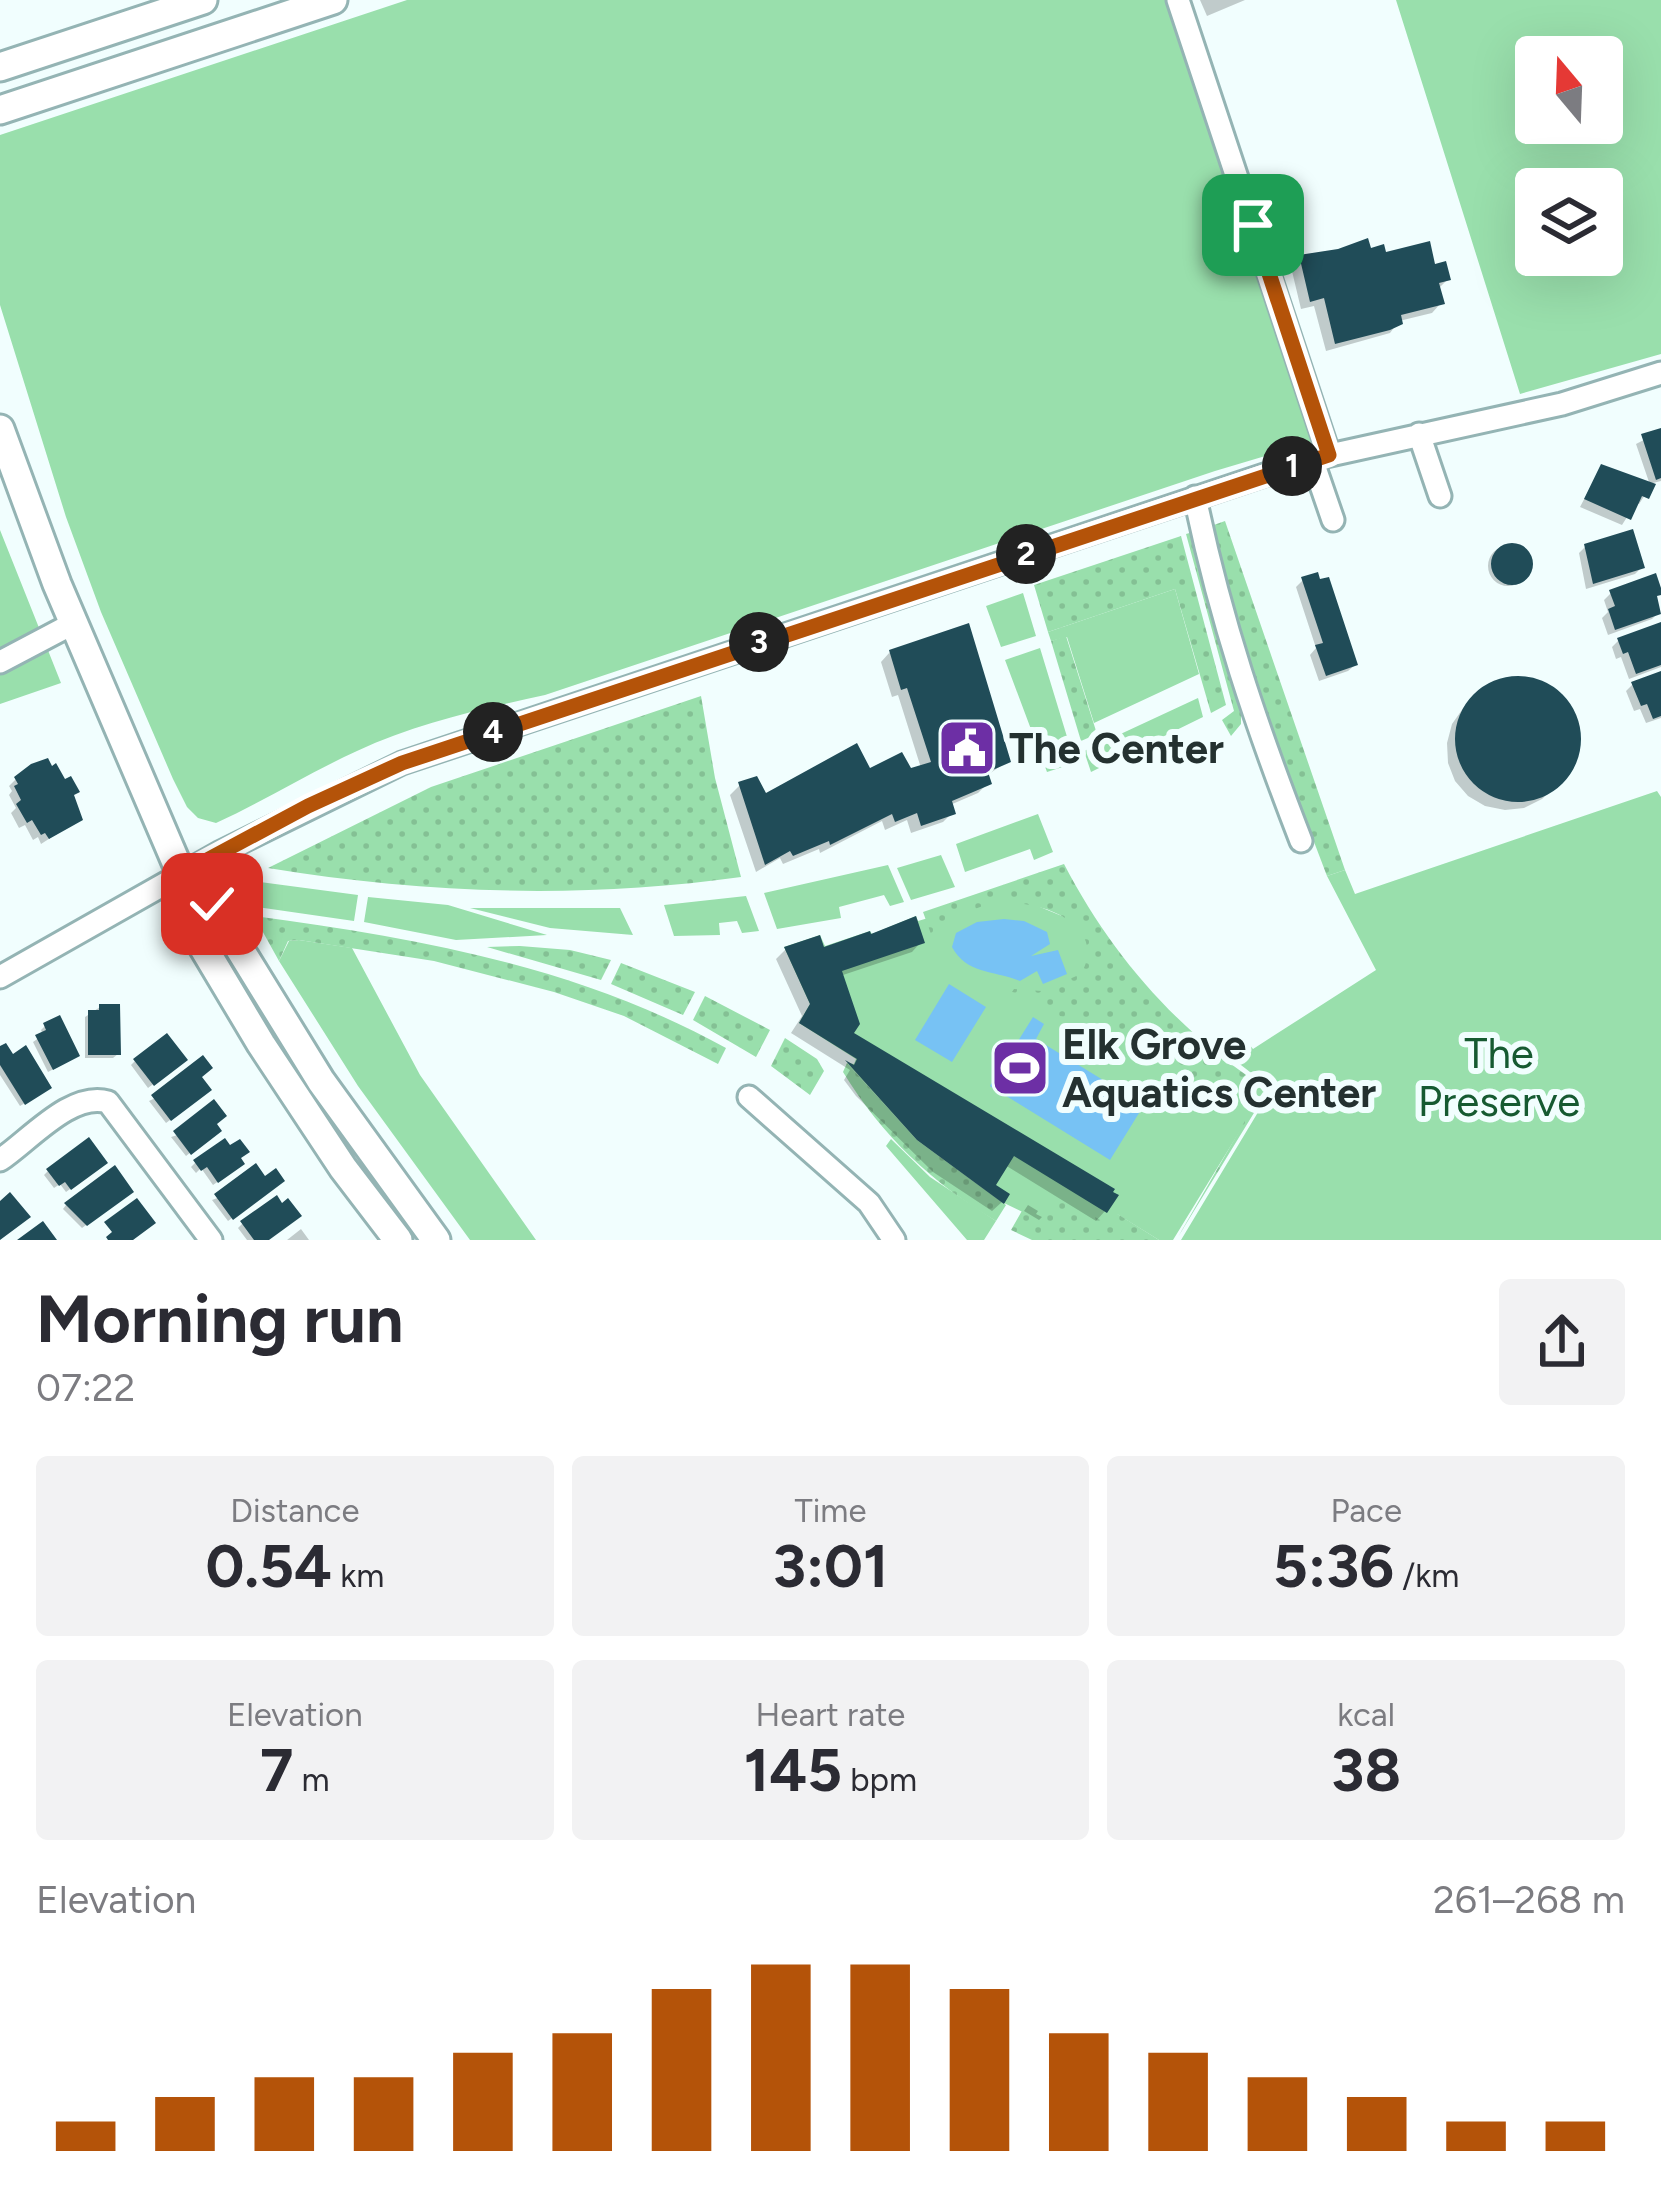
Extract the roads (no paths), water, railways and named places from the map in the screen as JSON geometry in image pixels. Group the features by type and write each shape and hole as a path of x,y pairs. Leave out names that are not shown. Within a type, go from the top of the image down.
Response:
{"main road":[{"path":"0,67 202,0"},
{"path":"0,110 333,0"},
{"path":"0,429 10,486 181,874 187,920 308,1115 398,1240"},
{"path":"181,874 212,904 321,1081 436,1240"}],"street":[{"path":"1178,0 1321,457 1334,520"},
{"path":"0,977 308,806 402,763 1195,496 1321,457 1562,404 1661,373"},
{"path":"1419,434 1440,496"},
{"path":"1195,496 1231,647 1301,841"},
{"path":"0,662 74,623"},
{"path":"749,1097 868,1203 894,1240"},
{"path":"0,1160 74,1106 93,1099 108,1102 211,1240"}],"water":[{"path":"1024,921 1047,932 1050,944 1031,956 1058,950 1067,974 1043,984 1037,971 1020,981 965,963 952,947 956,933 977,922"},
{"path":"949,984 986,1007 952,1062 915,1040"},
{"path":"1033,1017 1044,1024 1036,1039 1144,1105 1110,1160 990,1086"}],"place":[{"name":"The Center","path":"967,748"},
{"name":"Elk Grove Aquatics Center","path":"1020,1068"}],"park label":[{"name":"The Preserve","path":"1499,1077"}]}
